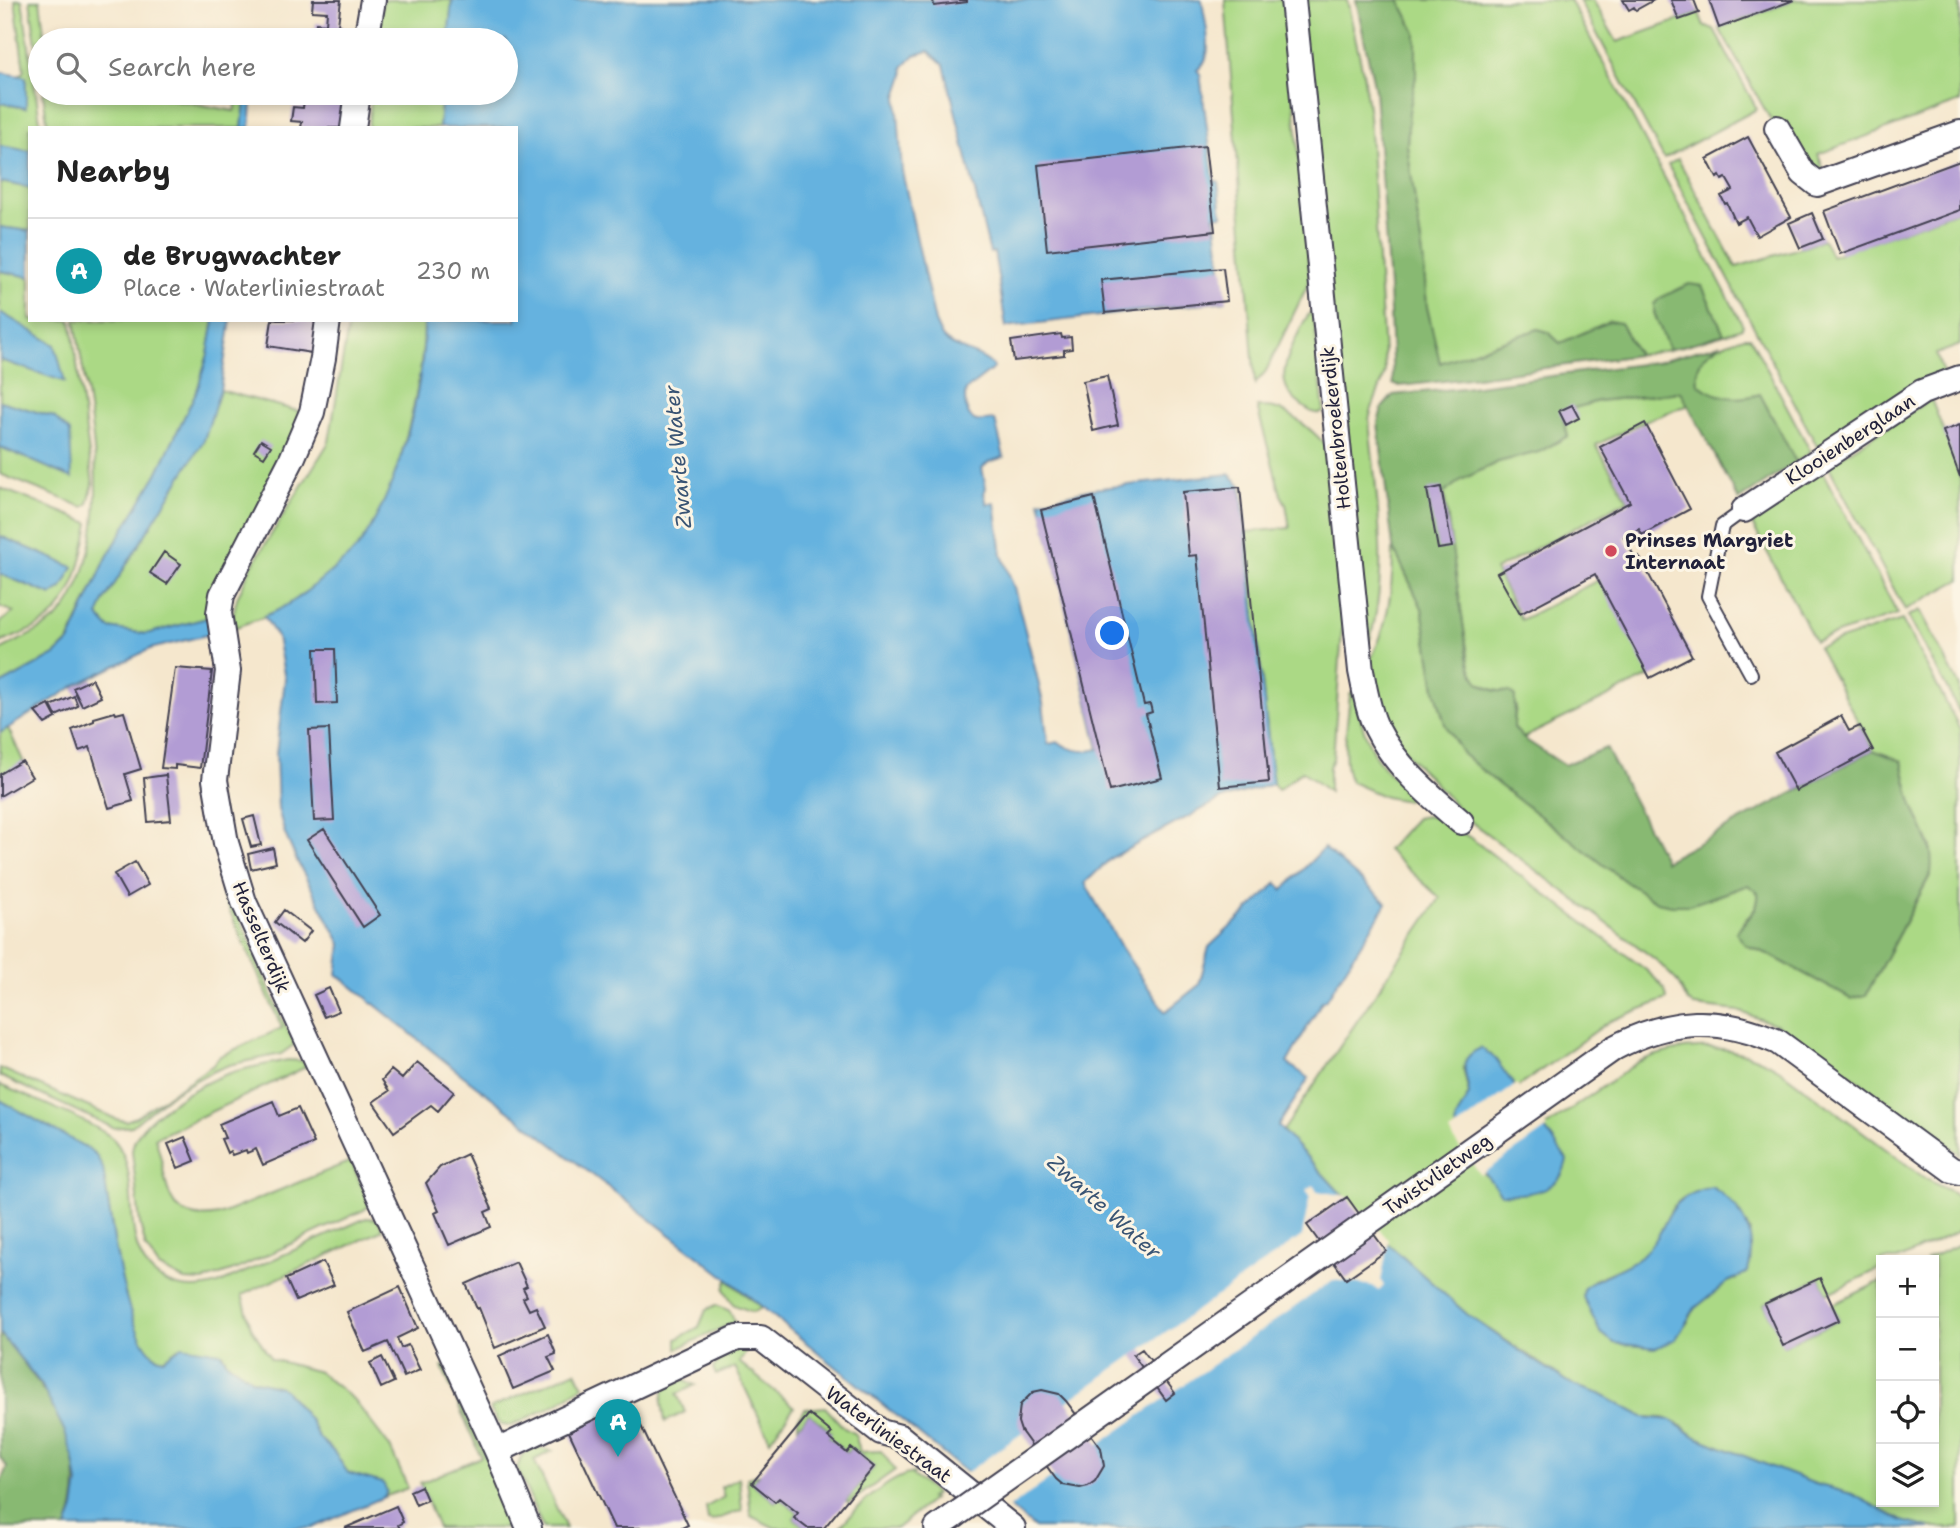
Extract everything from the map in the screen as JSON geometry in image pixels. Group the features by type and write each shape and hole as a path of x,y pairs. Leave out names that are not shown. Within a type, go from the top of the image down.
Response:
{"street":[{"path":"368,28 373,0"},
{"name":"Holtenbroekerdijk","path":"1293,0 1361,671 1375,726 1387,747 1426,792 1461,822"},
{"path":"353,126 356,105"},
{"path":"1777,128 1803,173 1818,184 1960,133"},
{"name":"Hasselterdijk","path":"328,322 312,412 292,459 222,595 222,623 229,671 215,780 226,844 244,902 497,1451 529,1528"},
{"name":"Klooienberglaan","path":"1745,510 1922,392 1960,377"},
{"name":"Twistvlietweg","path":"946,1522 1614,1048 1643,1034 1677,1024 1693,1023 1737,1027 1758,1033 1778,1042 1800,1057 1952,1170 1960,1172"},
{"name":"Waterliniestraat","path":"497,1451 737,1338 761,1338 881,1432 900,1437 1013,1528"}],"lane":[{"path":"1745,510 1722,526 1708,596 1751,674"}],"green space":[{"path":"15,0 22,0 28,40 28,105 38,105 41,126 28,126 28,151 0,146 0,103 25,108 26,78 19,76 24,71"},
{"path":"30,0 40,0 44,28 34,28"},
{"path":"383,0 452,0 449,28 380,28"},
{"path":"1225,0 1285,0 1310,280 1266,371 1255,384"},
{"path":"1298,0 1347,0 1363,72 1369,115 1385,371 1369,421 1378,508 1380,566 1374,624 1366,652"},
{"path":"1356,0 1399,0 1416,33 1416,76 1409,112 1407,145 1423,256 1427,307 1440,363 1538,329 1548,332 1560,343 1610,321 1620,323 1638,355 1458,379 1398,386 1393,384 1375,90"},
{"path":"1399,0 1570,0 1743,325 1742,328 1724,334 1702,286 1654,313 1669,350 1638,355 1626,332 1560,343 1548,332 1538,329 1440,363 1427,307 1423,256 1407,145 1409,112 1416,76 1416,33"},
{"path":"1579,0 1593,0 1617,42 1699,13 1704,26 1714,30 1757,109 1664,159"},
{"path":"1795,0 1960,0 1960,102 1818,154 1825,174 1821,175 1773,124 1719,28"},
{"path":"45,105 202,105 234,111 236,105 245,105 242,126 48,126"},
{"path":"371,105 441,105 439,126 368,126"},
{"path":"1678,159 1736,267 1823,239 1831,256 1960,210 1960,345 1936,354 1943,373 1818,448 1668,165"},
{"path":"0,182 28,188 28,231 0,227"},
{"path":"0,271 28,277 28,322 71,322 93,484 88,504 83,507 0,474 0,447 71,477 54,417 0,401 0,360 64,381 55,345 0,312"},
{"path":"1689,284 1702,286 1724,334 1669,350 1654,312 1654,304 1660,298"},
{"path":"1313,309 1324,412 1318,413 1295,400 1285,384 1284,376 1291,348"},
{"path":"75,322 214,322 198,388 157,474 107,557 68,642 55,655 0,685 0,650 46,626 60,615 71,601 83,573 95,512 96,480 90,415"},
{"path":"349,322 424,322 419,374 406,439 396,471 372,527 352,554 286,607 234,628 232,620 237,598 251,567 329,442"},
{"path":"1750,337 1811,452 1796,462 1760,395 1728,397 1712,393 1698,384 1700,364 1704,357 1717,347"},
{"path":"1721,344 1709,352 1699,365 1698,384 1720,396 1743,398 1760,394 1796,462 1739,500 1681,392 1598,401 1561,412 1568,436 1539,452 1498,462 1461,480 1444,493 1468,657 1473,673 1481,684 1493,690 1510,692 1515,697 1514,728 1523,738 1564,765 1606,748 1665,861 1873,750 1902,761 1911,800 1929,846 1931,873 1866,995 1851,999 1768,954 1745,945 1736,932 1757,905 1758,899 1758,893 1748,885 1690,905 1657,902 1626,882 1463,754 1445,724 1435,689 1422,608 1393,547 1378,423 1382,408 1393,395 1656,362"},
{"path":"220,390 312,415 207,598 211,617 146,634 109,628 98,616 104,601 204,440"},
{"path":"1681,392 1688,405 1645,421 1596,445 1628,500 1495,570 1521,620 1600,579 1650,676 1523,738 1513,728 1516,707 1510,692 1489,688 1471,675 1443,493 1461,480 1498,462 1539,452 1568,436 1560,412 1599,401"},
{"path":"1931,399 1960,473 1960,580 1905,610 1828,465"},
{"path":"1257,407 1274,408 1288,414 1311,430 1328,449 1343,617 1329,792 1302,771 1278,790 1273,784 1246,532 1290,528 1286,504 1281,495"},
{"path":"1822,471 1898,614 1815,641 1750,520"},
{"path":"0,488 89,523 75,580 61,606 40,625 0,643 0,622 14,612 0,607 0,574 52,595 73,567 0,536"},
{"path":"1393,547 1422,608 1435,689 1445,724 1463,754 1626,882 1657,902 1716,897 1748,885 1758,893 1758,898 1755,909 1743,922 1745,945 1768,954 1851,999 1866,995 1931,874 1931,846 1912,804 1902,761 1873,750 1818,647 1902,620 1960,729 1960,1154 1825,1056 1777,1025 1738,1011 1694,1006 1687,1000 1677,981 1656,960 1470,821 1409,756 1380,710 1368,663 1385,622 1392,577"},
{"path":"1920,610 1960,687 1960,713 1908,616"},
{"path":"1353,691 1371,748 1385,769 1411,794 1407,801 1385,797 1351,782 1345,752 1350,694"},
{"path":"8,728 24,763 0,777 0,733"},
{"path":"1426,816 1441,819 1472,839 1646,970 1665,990 1667,999 1610,1021 1516,1088 1490,1053 1463,1068 1469,1094 1456,1119 1459,1141 1486,1176 1543,1188 1558,1180 1567,1160 1544,1128 1638,1062 1674,1051 1710,1048 1746,1054 1780,1070 1926,1179 1960,1196 1960,1232 1908,1255 1876,1255 1876,1270 1827,1294 1820,1278 1764,1304 1784,1346 1839,1320 1832,1305 1876,1283 1876,1507 1852,1494 1815,1484 1696,1437 1679,1424 1663,1418 1643,1417 1600,1394 1575,1386 1469,1316 1386,1242 1283,1131 1440,898 1387,850 1416,818","holes":["1712,1187 1724,1196 1743,1218 1750,1232 1736,1279 1728,1282 1695,1308 1688,1322 1657,1348 1614,1343 1594,1280 1640,1258 1651,1248 1667,1217 1681,1199"]},
{"path":"221,892 231,897 295,1044 281,1054 229,1065 209,1073 170,1095 132,1126 114,1128 0,1076 0,1068 126,1121 213,1065 220,1056 282,1028"},
{"path":"288,1060 303,1061 306,1067 155,1138 170,1195 185,1213 199,1216 219,1215 351,1161 370,1205 237,1269 203,1281 184,1280 159,1267 146,1248 140,1224 132,1151 136,1139 144,1127 171,1103 203,1084 237,1071"},
{"path":"0,1085 79,1119 115,1141 124,1157 129,1176 135,1239 141,1258 153,1273 171,1284 194,1288 218,1284 366,1218 378,1219 383,1230 242,1295 251,1327 271,1359 319,1372 354,1400 390,1447 408,1488 384,1497 386,1494 383,1483 348,1473 334,1452 318,1437 311,1422 286,1391 253,1380 228,1363 222,1353 178,1348 163,1359 150,1352 131,1315 124,1290 107,1196 96,1155 0,1100"},
{"path":"1960,1244 1960,1528 1931,1528 1902,1521 1876,1507 1939,1507 1939,1255 1936,1255"},
{"path":"727,1280 762,1308 753,1312 734,1305 724,1289"},
{"path":"716,1305 730,1311 735,1322 677,1349 677,1339 699,1327 706,1310"},
{"path":"0,1333 49,1400 71,1447 76,1473 75,1500 67,1528 0,1528 0,1484 7,1467 0,1457"},
{"path":"743,1347 747,1350 739,1362 794,1407 770,1440 735,1367 716,1375 713,1368 726,1353"},
{"path":"445,1366 517,1528 438,1528 420,1483 481,1457 442,1367"},
{"path":"576,1371 583,1386 557,1404 511,1426 500,1423 495,1418 490,1408"},
{"path":"681,1379 695,1385 677,1394 685,1412 665,1422 662,1402 664,1388"},
{"path":"825,1407 844,1428 855,1434 860,1452 881,1451 895,1470 849,1503 846,1501 874,1467 851,1448 847,1453 828,1437 831,1432 809,1414 798,1427 798,1419 804,1409"},
{"path":"533,1447 552,1451 534,1460 566,1528 543,1528 517,1468 522,1455"},
{"path":"914,1473 912,1475 936,1494 897,1528 839,1528 863,1503 884,1487 904,1475"},
{"path":"760,1474 752,1483 775,1502 779,1498 798,1513 794,1518 807,1528 775,1528 751,1516 747,1478"},
{"path":"739,1478 742,1510 708,1520 706,1507 724,1497 721,1487"}],"water":[{"name":"Zwarte Water","path":"452,0 1202,0 1208,47 1203,64 1197,70 1200,74 1214,181 1218,181 1222,215 1215,216 1225,301 1006,327 994,252 990,253 944,65 929,51 915,55 903,67 904,75 897,96 902,171 935,322 949,343 984,359 994,368 966,390 965,403 973,419 995,420 1004,457 989,462 982,468 986,488 984,493 987,504 995,503 1002,555 1014,588 1036,672 1048,744 1059,742 1083,751 1099,749 1040,501 1092,489 1229,474 1241,485 1273,784 1221,799 1111,858 1085,883 1121,947 1165,1012 1199,985 1209,947 1277,883 1283,890 1324,848 1387,903 1326,1000 1322,1001 1287,1063 1309,1078 1278,1126 1386,1242 1469,1316 1575,1386 1600,1394 1643,1417 1671,1420 1696,1437 1815,1484 1852,1494 1902,1521 1931,1528 1035,1528 719,1272 457,1071 337,974 341,944 297,861 278,809 276,754 285,679 277,637 264,616 293,601 348,557 359,546 373,523 397,468 414,407 420,376 424,322 518,322 518,126 439,126 441,105 518,105 518,28 449,28"},
{"path":"0,72 26,77 26,108 0,103"},
{"path":"245,105 252,105 250,126 242,126"},
{"path":"0,146 28,151 28,188 0,182"},
{"path":"0,227 28,231 28,277 0,271"},
{"path":"0,312 55,345 65,382 0,360"},
{"path":"214,322 231,322 220,390 204,440 104,601 98,616 109,628 146,634 211,617 215,633 150,649 78,684 0,733 0,685 55,655 69,642 107,557 157,474 198,388"},
{"path":"0,401 54,417 70,432 72,478 0,447"},
{"path":"0,536 73,567 62,588 52,595 0,574"},
{"path":"1481,1048 1494,1057 1567,1160 1559,1179 1538,1191 1501,1194 1456,1134 1456,1122 1469,1094 1465,1062 1473,1052"},
{"path":"0,1100 96,1155 103,1168 114,1242 128,1305 138,1332 149,1351 163,1359 182,1346 220,1352 228,1363 253,1380 280,1387 311,1422 318,1437 334,1452 348,1473 383,1483 387,1491 384,1497 312,1528 67,1528 74,1509 78,1483 65,1432 41,1384 0,1333"},
{"path":"1712,1187 1732,1204 1745,1223 1751,1246 1748,1272 1728,1282 1695,1308 1676,1339 1656,1348 1614,1343 1600,1332 1583,1297 1584,1288 1641,1256 1652,1245 1675,1206 1695,1192"}],"pier":[{"path":"1517,1084 1548,1128 1481,1175 1450,1132"},
{"path":"1313,1185 1317,1191 1347,1196 1389,1240 1381,1281 1384,1286 1378,1291 1373,1286 1333,1280 1006,1510 963,1475 1302,1236 1310,1195 1306,1190"}],"building":[{"path":"313,0 341,0 338,25 342,28 315,28 316,23 326,24 327,12 312,11"},
{"path":"933,0 967,0 967,2 934,6"},
{"path":"1623,0 1654,0 1636,10 1634,7 1629,10"},
{"path":"1671,0 1694,0 1699,13 1679,20"},
{"path":"1709,0 1794,0 1719,28"},
{"path":"303,105 344,105 341,126 301,126 302,122 291,121 293,107 303,108"},
{"path":"1748,137 1791,217 1757,236 1747,217 1736,223 1721,196 1733,190 1726,178 1717,178 1707,159"},
{"path":"1205,146 1215,231 1047,250 1038,165"},
{"path":"1960,161 1960,210 1840,254 1824,211"},
{"path":"1812,213 1823,239 1800,248 1789,223"},
{"path":"1223,268 1227,301 1105,313 1101,280"},
{"path":"272,322 323,323 318,354 268,346"},
{"path":"1061,334 1062,338 1071,337 1072,349 1064,350 1064,355 1014,361 1011,341"},
{"path":"1107,376 1118,425 1093,431 1083,381"},
{"path":"1572,405 1579,418 1566,425 1559,411"},
{"path":"1645,423 1690,509 1642,535 1639,529 1624,537 1635,558 1639,556 1692,656 1650,678 1595,574 1520,614 1497,573 1630,502 1600,447"},
{"path":"1960,425 1960,477 1943,431"},
{"path":"261,440 271,446 264,457 254,451"},
{"path":"1240,487 1269,782 1220,787 1197,555 1189,556 1183,492"},
{"path":"1441,487 1452,547 1438,549 1427,490"},
{"path":"1094,497 1144,705 1150,704 1152,712 1146,714 1162,778 1110,791 1041,510"},
{"path":"164,552 181,564 167,584 150,573"},
{"path":"315,649 335,649 337,703 317,704"},
{"path":"175,668 212,671 200,768 175,765 175,769 161,768"},
{"path":"92,679 101,697 82,706 73,688"},
{"path":"74,696 78,706 56,716 51,706"},
{"path":"49,705 56,718 45,724 35,712"},
{"path":"124,712 141,769 125,774 133,801 109,808 90,747 79,751 72,730 94,721 94,718"},
{"path":"1841,716 1849,731 1860,726 1873,750 1796,791 1775,752"},
{"path":"329,729 334,820 314,821 309,730"},
{"path":"22,761 32,777 0,796 0,774"},
{"path":"166,775 171,820 148,822 144,778"},
{"path":"254,816 261,845 251,847 243,819"},
{"path":"324,829 380,915 363,927 307,840"},
{"path":"273,848 276,863 251,869 248,854"},
{"path":"135,862 148,885 127,897 114,874"},
{"path":"284,910 311,931 302,943 275,922"},
{"path":"329,988 339,1011 324,1017 314,995"},
{"path":"417,1062 454,1092 438,1111 431,1105 394,1132 373,1102 389,1091 382,1080 391,1070 402,1079"},
{"path":"273,1101 279,1116 298,1108 314,1143 263,1165 256,1149 247,1153 246,1150 232,1155 230,1151 227,1153 219,1124"},
{"path":"185,1137 195,1161 178,1168 168,1144"},
{"path":"467,1154 492,1209 485,1212 491,1227 449,1245 435,1213 439,1211 426,1183 440,1167"},
{"path":"1347,1197 1386,1251 1346,1279 1307,1225"},
{"path":"323,1262 334,1285 296,1301 286,1279"},
{"path":"516,1262 527,1286 523,1288 527,1296 523,1298 529,1310 536,1307 545,1326 495,1348 466,1284"},
{"path":"1820,1278 1839,1320 1783,1346 1764,1304"},
{"path":"400,1287 418,1328 397,1338 401,1348 408,1345 420,1370 404,1377 388,1342 365,1352 347,1312"},
{"path":"548,1334 556,1354 548,1357 555,1371 513,1389 499,1356"},
{"path":"1142,1349 1175,1393 1166,1400 1133,1355"},
{"path":"382,1357 394,1382 381,1388 370,1363"},
{"path":"1042,1390 1059,1394 1101,1448 1104,1466 1095,1481 1088,1486 1080,1488 1063,1485 1021,1431 1018,1422 1020,1405 1033,1392"},
{"path":"632,1407 688,1525 682,1528 614,1528 569,1432 601,1416 603,1421"},
{"path":"809,1414 832,1433 828,1437 847,1453 851,1448 874,1467 824,1528 807,1528 794,1518 798,1513 779,1498 775,1502 752,1483"},
{"path":"421,1486 427,1500 416,1505 410,1491"},
{"path":"396,1506 403,1522 398,1525 400,1528 345,1528"}],"place":[{"name":"Prinses Margriet Internaat","path":"1611,551"},
{"name":"de Brugwachter","path":"618,1457"}]}
